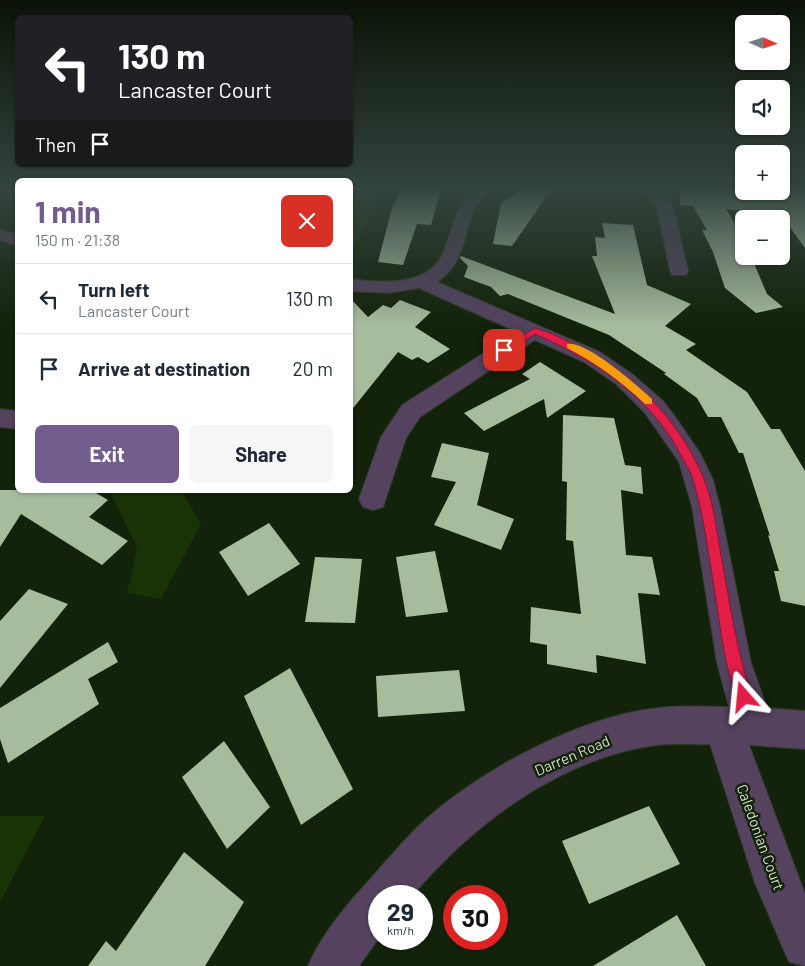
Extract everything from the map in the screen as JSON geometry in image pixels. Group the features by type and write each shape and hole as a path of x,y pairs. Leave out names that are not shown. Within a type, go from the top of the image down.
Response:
{"street":[{"path":"353,285 385,287 427,277 442,269 450,258 457,235"},
{"path":"671,235 679,270"},
{"name":"Caledonian Court","path":"427,277 507,321 535,330 592,357 624,379 654,407 691,460 706,507 734,663 738,726 776,883 805,946"},
{"path":"373,499 394,437 411,411 535,330"},
{"path":"0,418 15,420"},
{"name":"Darren Road","path":"393,885 411,864 465,814 523,776 570,752 618,735 655,727 738,726 805,730"},
{"path":"332,966 355,930 368,915"}],"green space":[{"path":"353,235 360,235 353,247"},
{"path":"110,493 183,493 201,524 161,599 127,593 137,548"},
{"path":"0,816 45,816 0,902"}],"building":[{"path":"385,235 413,235 403,265 378,262"},
{"path":"495,235 520,235 512,246 493,244"},
{"path":"604,235 635,235 647,285 691,304 665,326 696,344 686,350 747,392 771,429 780,429 805,471 805,606 781,601 774,571 779,571 768,535 770,536 743,453 739,453 721,417 708,417 697,398 664,374 666,373 609,335 508,294 500,296 491,287 464,277 468,266 460,258 461,256 615,314 592,256 597,256 595,237 605,238"},
{"path":"705,235 735,235 735,265 755,265 767,294 783,307 756,313 725,288 713,252"},
{"path":"796,235 805,235 805,248"},
{"path":"400,300 431,312 415,327 450,349 428,363 418,357 412,360 398,352 353,408 353,301 368,317 383,305 391,308"},
{"path":"540,362 586,391 547,418 544,399 484,431 464,413 530,379 522,374"},
{"path":"563,415 614,418 625,465 641,467 643,494 621,490 626,555 652,557 660,595 638,593 646,664 596,655 597,673 547,664 547,645 530,642 531,607 581,614 573,541 566,540 567,482 562,481"},
{"path":"442,443 489,453 477,505 514,519 501,550 434,525 456,482 431,477"},
{"path":"0,490 15,490 15,493 96,493 108,500 89,517 128,541 102,565 21,514 0,547"},
{"path":"269,523 300,564 248,596 219,552"},
{"path":"435,551 448,612 406,617 396,557"},
{"path":"315,557 362,559 355,623 305,622"},
{"path":"29,589 68,604 0,688 0,621"},
{"path":"108,642 118,662 88,679 99,704 8,763 0,739 0,708"},
{"path":"290,668 353,789 301,825 244,696"},
{"path":"459,670 465,711 378,717 376,676"},
{"path":"224,741 270,807 227,849 182,777"},
{"path":"649,806 680,864 589,904 562,841"},
{"path":"184,852 244,902 205,966 88,966 106,941 116,951"},
{"path":"677,915 706,966 593,966"}],"slow traffic":[{"path":"570,346 592,357 624,379 649,402"}],"route":[{"path":"504,350 535,330 592,357 624,379 640,393 654,407 678,439 691,460 699,480 706,507 734,663 744,697"}]}
